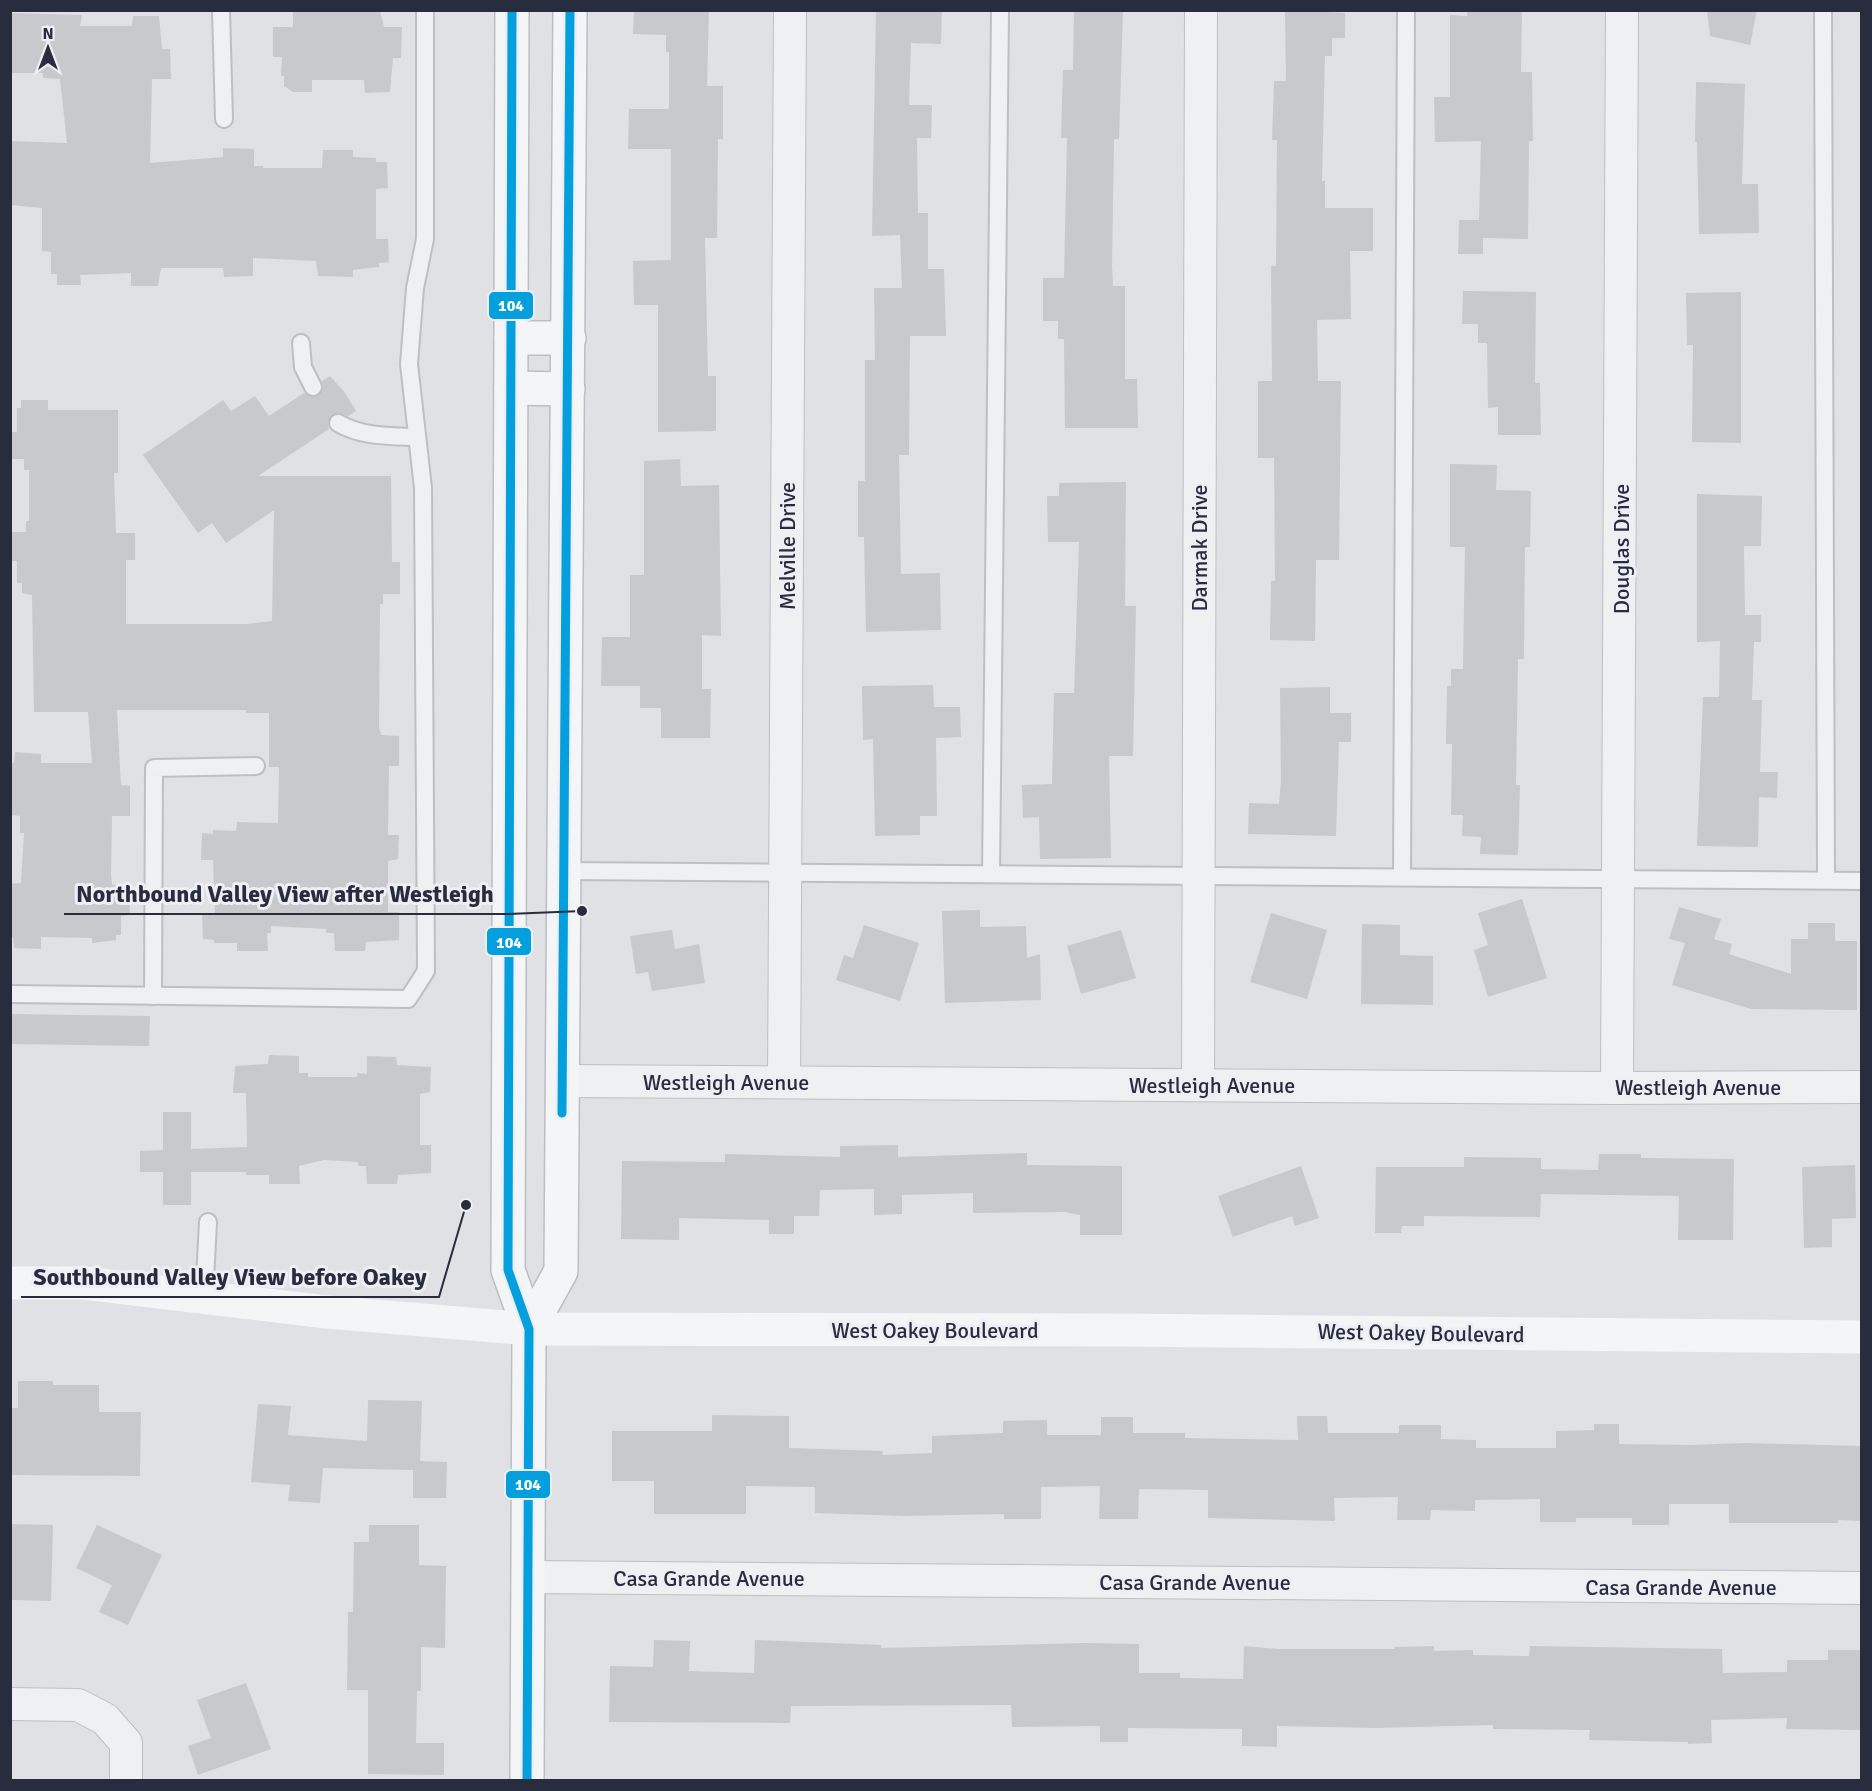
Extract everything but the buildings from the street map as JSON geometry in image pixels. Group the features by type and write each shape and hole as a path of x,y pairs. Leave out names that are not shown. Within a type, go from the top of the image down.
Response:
{"main road":[{"path":"512,10 508,1270 529,1329 527,1780"},
{"path":"529,1329 561,1272 570,10"},
{"path":"511,338 569,338"},
{"path":"511,388 568,389"},
{"name":"West Oakey Boulevard","path":"10,1282 84,1283 204,1299 529,1329 1132,1330 1862,1337"}],"street":[{"name":"Melville Drive","path":"784,1082 790,10"},
{"name":"Darmak Drive","path":"1198,1085 1201,10"},
{"name":"Douglas Drive","path":"1617,1088 1620,879 1622,10"},
{"name":"Westleigh Avenue","path":"562,1081 1617,1088 1862,1086"},
{"name":"Casa Grande Avenue","path":"528,1577 1862,1588"},
{"path":"10,1704 78,1705 105,1719 126,1743 126,1780"}],"lane":[{"path":"221,10 224,119"},
{"path":"10,994 408,999 426,970 423,488 415,437 409,364 415,288 425,240 425,10"},
{"path":"991,874 1000,10"},
{"path":"1402,877 1406,10"},
{"path":"1823,10 1826,880"},
{"path":"301,343 303,367 313,387"},
{"path":"338,423 348,429 378,435 415,437"},
{"path":"153,996 154,768 256,766"},
{"path":"564,871 1862,880"},
{"path":"204,1299 208,1222"}],"transit line":[{"name":"104","path":"512,10 508,1270 529,1329 527,1780"},
{"name":"104","path":"562,1113 570,10"}],"place":[{"name":"Northbound Valley View after Westleigh","path":"582,911"},
{"name":"Southbound Valley View before Oakey","path":"466,1205"}]}
